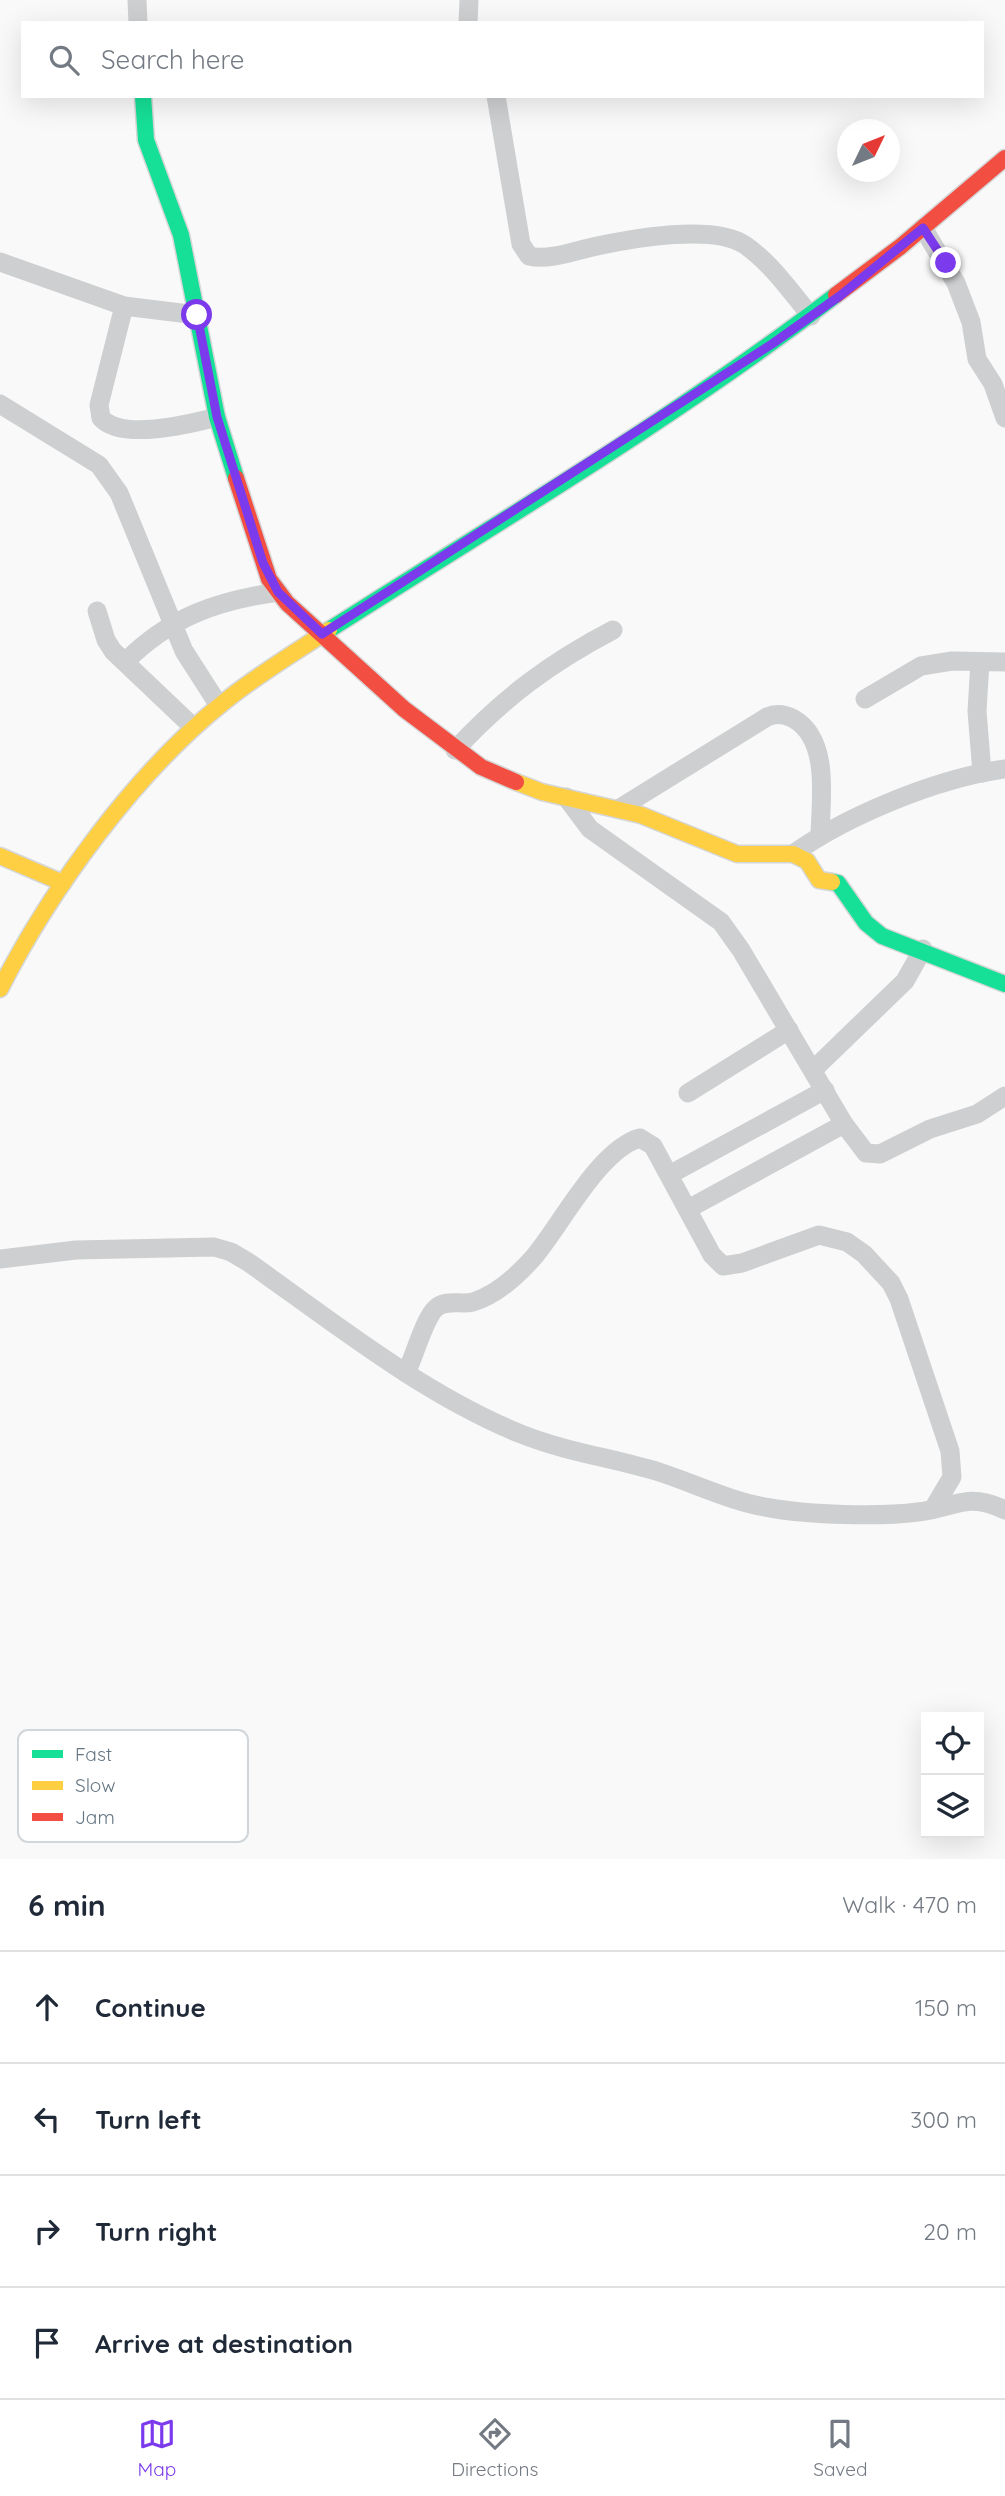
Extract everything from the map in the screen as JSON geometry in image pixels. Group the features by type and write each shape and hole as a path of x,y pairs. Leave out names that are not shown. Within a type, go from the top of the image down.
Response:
{"street":[{"path":"136,0 138,21"},
{"path":"468,21 469,0"},
{"path":"143,98 146,140 181,235 217,417 263,563 278,592 389,696 455,750 501,778 566,797 620,808 737,854 793,854 807,861 819,880 838,884 873,929 892,940 923,949 1005,984"},
{"path":"496,98 521,244 529,256 544,257 604,244 717,233 743,244 755,253 811,316"},
{"path":"0,989 35,924 63,883 160,762 192,727 218,704 322,634 633,437 811,316 923,228 1005,158"},
{"path":"923,228 956,283 971,323 977,359 993,384 1005,418"},
{"path":"0,262 124,306 197,315"},
{"path":"124,306 99,405 101,418 106,423 122,428 158,428 182,426 217,417"},
{"path":"0,404 107,472 119,493 191,663 218,704"},
{"path":"125,662 149,639 173,624 223,601 278,592"},
{"path":"97,611 106,640 192,727"},
{"path":"455,750 490,712 514,692 577,649 613,630"},
{"path":"866,699 921,666 952,661 1005,662"},
{"path":"980,662 977,711 982,773"},
{"path":"620,808 767,717 781,715 803,726 817,752 821,784 820,834"},
{"path":"793,854 820,834 862,813 982,773 1005,769"},
{"path":"566,797 590,829 720,922 789,1030 844,1124 866,1153 880,1154 930,1129 977,1114 1005,1096"},
{"path":"0,856 63,883"},
{"path":"813,1070 905,981 923,949"},
{"path":"688,1093 789,1030"},
{"path":"669,1175 825,1090"},
{"path":"688,1209 844,1124"},
{"path":"407,1371 433,1311 446,1303 471,1303 507,1283 540,1249 582,1189 626,1145 640,1138 647,1140 712,1255 723,1266 743,1263 819,1235 847,1242 878,1267 899,1299 951,1459 952,1477 933,1509"},
{"path":"0,1259 62,1251 197,1246 231,1252 407,1371 520,1433 573,1452 658,1472 756,1505 790,1510 870,1513 933,1509 967,1500 986,1502 1005,1510"}],"traffic: fast":[{"path":"143,98 146,140 181,235 217,417 236,478"},
{"path":"329,630 650,426 836,295"},
{"path":"832,882 838,883 866,923 882,936 1005,984"}],"traffic: slow":[{"path":"0,989 44,912 70,873 98,834 159,762 191,730 237,692 329,630"},
{"path":"516,782 542,792 641,815 737,854 793,854 807,861 819,880 832,882"},
{"path":"0,856 63,883"}],"traffic: jam":[{"path":"836,295 900,247 1005,158"},
{"path":"236,478 269,579 287,603 404,709 481,767 516,782"}],"route":[{"path":"197,315 217,417 269,579 287,603 322,634 772,344 841,295 923,228 946,263"}]}
